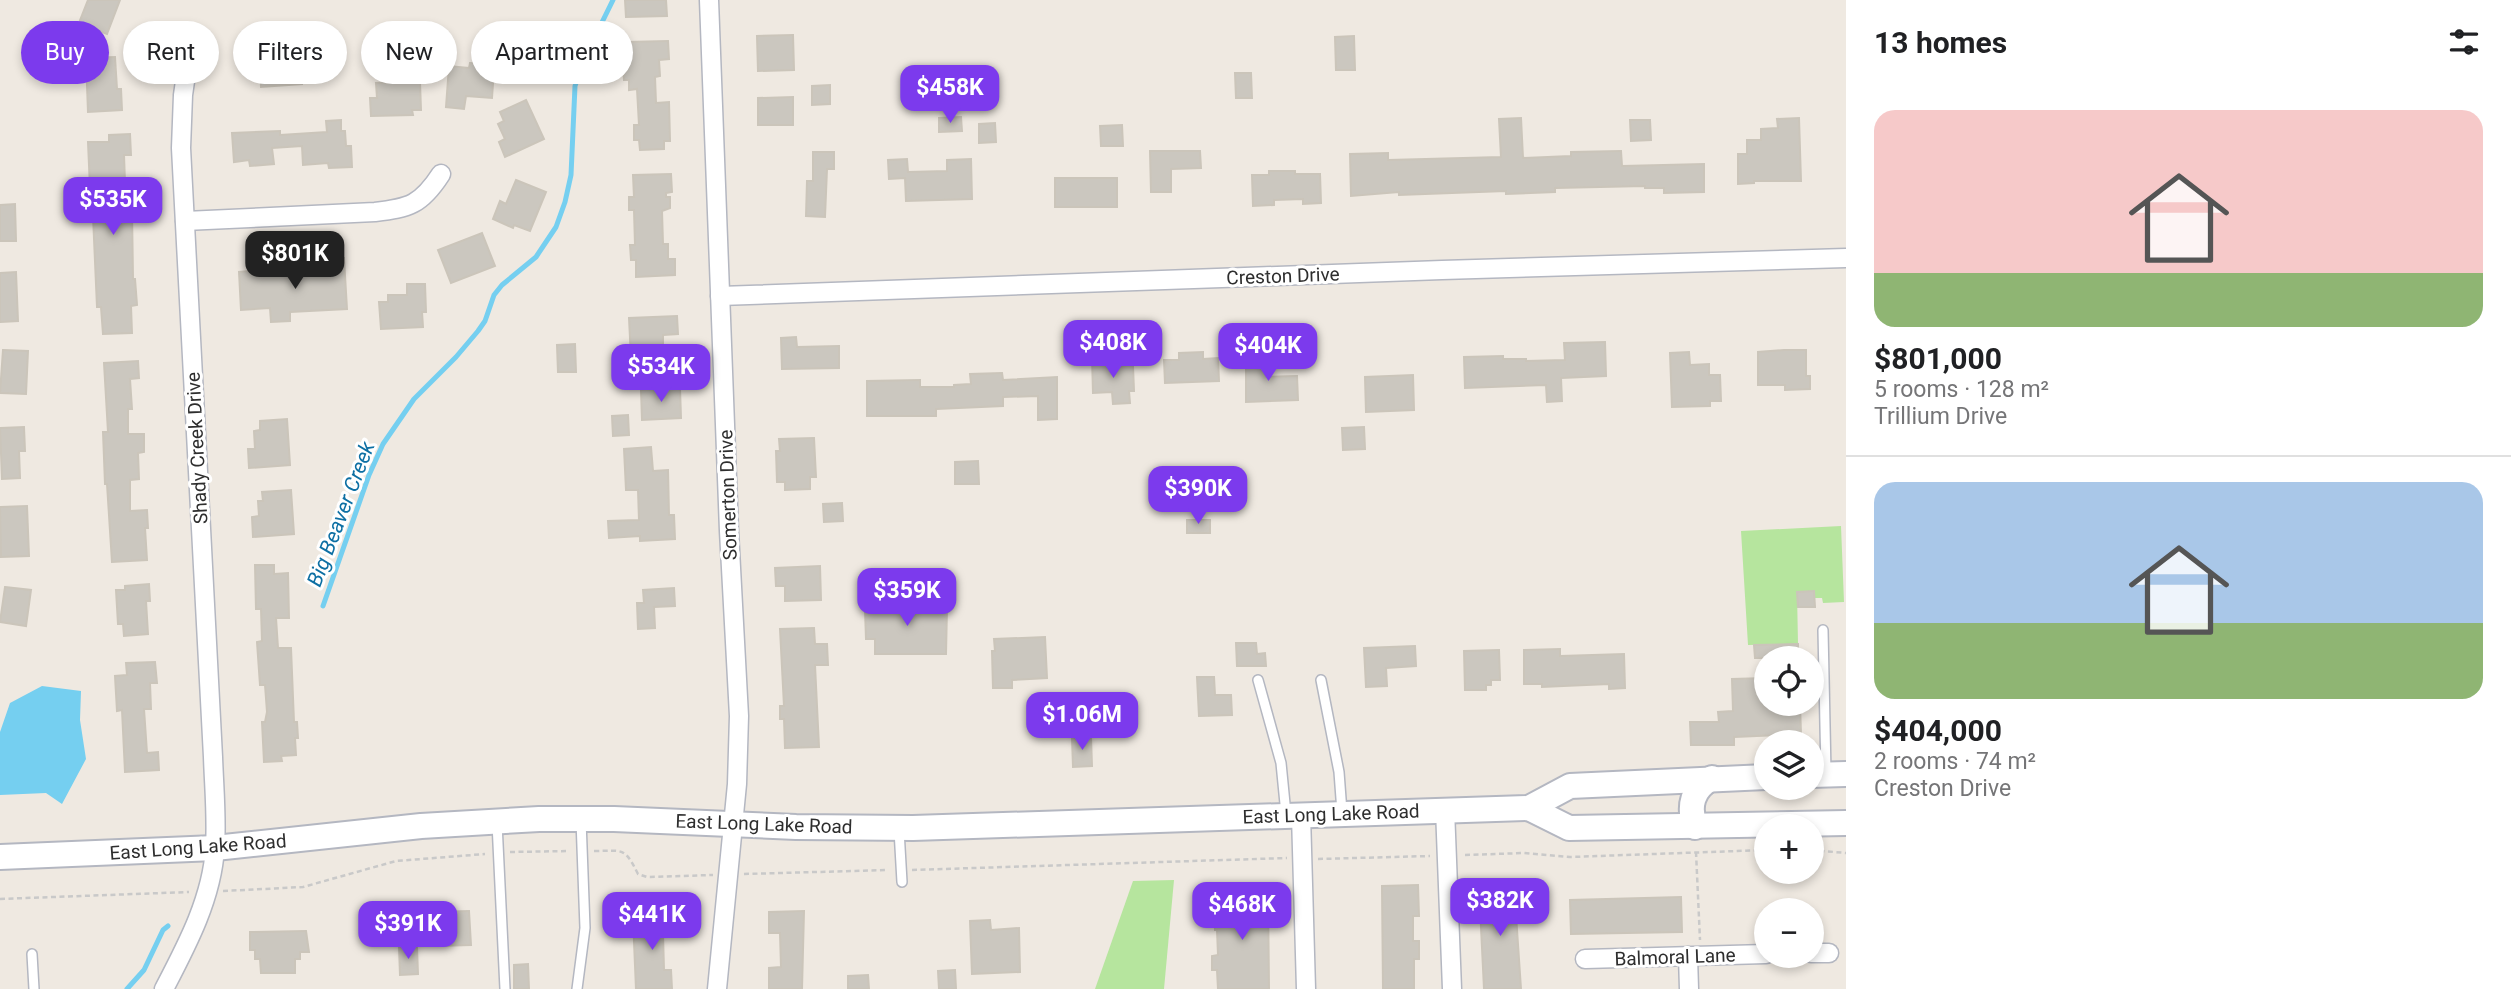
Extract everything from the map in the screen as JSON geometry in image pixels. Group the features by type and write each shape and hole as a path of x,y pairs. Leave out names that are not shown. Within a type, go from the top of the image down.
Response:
{"main road":[{"name":"East Long Lake Road","path":"1529,808 1570,786 1754,776"},
{"path":"1696,840 1691,813 1694,796 1702,784 1712,778"},
{"name":"East Long Lake Road","path":"0,858 215,848 421,826 581,818 796,827 899,828 1529,808 1569,828 1696,840 1846,823"}],"street":[{"name":"Somerton Drive","path":"709,0 729,531 739,716 733,824 717,989"},
{"name":"Shady Creek Drive","path":"164,989 204,901 215,848 213,757 181,124 186,84"},
{"path":"186,221 404,209 432,188 441,174"},
{"name":"Creston Drive","path":"720,296 1846,258"},
{"path":"1445,809 1452,989"},
{"path":"1294,815 1306,989"},
{"name":"Balmoral Lane","path":"1584,959 1754,954"},
{"path":"1689,989 1694,956"}],"lane":[{"path":"1823,630 1828,775"},
{"path":"1258,680 1294,815"},
{"path":"1321,680 1339,772 1342,814"},
{"path":"577,989 585,929 581,818"},
{"path":"497,821 505,989"},
{"path":"899,828 902,882"},
{"path":"32,954 34,989"}],"path":[{"path":"1694,956 1696,840"},
{"path":"1460,855 1524,853 1570,857 1696,840 1754,848"},
{"path":"504,853 575,851"},
{"path":"587,851 622,851 628,854 638,874 647,877 717,875"},
{"path":"1824,851 1846,853"},
{"path":"217,891 303,887 396,861 492,854"},
{"path":"1315,859 1432,856"},
{"path":"738,874 1292,858"},
{"path":"0,899 191,892"}],"green space":[{"path":"1841,526 1844,602 1823,603 1822,598 1815,598 1814,591 1797,592 1798,644 1748,645 1741,531"},
{"path":"1174,880 1164,989 1095,989 1133,881"}],"water":[{"path":"42,686 81,691 80,720 86,759 62,804 46,793 0,795 0,732 10,703"}],"building":[{"path":"88,0 120,0 109,29 109,21 80,21"},
{"path":"625,0 666,0 667,16 626,17"},
{"path":"793,35 794,70 758,71 757,36"},
{"path":"1354,36 1355,70 1336,70 1335,37"},
{"path":"668,41 669,59 659,60 660,76 655,77 656,103 669,102 670,141 664,141 664,149 640,150 639,140 634,140 634,125 639,125 637,89 629,90 629,84 633,84 633,42"},
{"path":"109,57 115,57 117,89 121,89 122,110 88,112 87,84 109,84"},
{"path":"471,63 471,84 493,84 492,98 466,96 464,109 446,107 448,84 457,84 457,67 469,68"},
{"path":"1235,73 1251,73 1252,98 1236,98"},
{"path":"261,84 302,84 261,87"},
{"path":"376,84 420,84 421,110 412,110 413,115 371,116 370,98 377,98"},
{"path":"830,85 830,104 812,105 812,86"},
{"path":"793,97 793,125 758,125 758,98"},
{"path":"526,100 544,139 505,157 499,142 505,139 498,124 504,121 500,112"},
{"path":"961,117 962,131 939,132 939,118"},
{"path":"1521,118 1523,158 1571,156 1571,152 1621,151 1622,166 1704,164 1704,192 1664,193 1664,188 1645,186 1555,188 1555,192 1506,194 1506,191 1399,195 1399,192 1351,196 1350,154 1388,153 1388,160 1501,157 1499,119"},
{"path":"1799,118 1801,181 1754,181 1738,184 1738,154 1747,154 1747,140 1761,140 1761,129 1778,128 1777,119"},
{"path":"341,120 346,146 351,146 352,167 329,168 328,163 303,165 302,146 272,148 274,164 250,166 249,160 234,162 232,133 280,131 280,135 327,132 326,121"},
{"path":"1630,120 1650,120 1651,140 1631,141"},
{"path":"995,123 996,142 979,143 979,124"},
{"path":"1122,125 1123,146 1101,146 1100,126"},
{"path":"130,134 131,155 124,155 126,210 132,210 133,279 137,305 131,306 132,333 103,334 101,307 97,307 93,216 114,215 111,187 90,188 88,142 109,142 109,135"},
{"path":"1150,151 1200,151 1201,168 1171,169 1171,192 1151,192"},
{"path":"813,152 834,152 834,169 827,169 825,217 806,216 807,181 813,181"},
{"path":"907,159 908,172 947,171 947,160 971,159 972,199 906,201 905,178 889,179 888,160"},
{"path":"1269,171 1320,174 1321,203 1303,204 1303,199 1274,200 1274,205 1253,206 1252,175 1269,175"},
{"path":"671,174 672,192 666,193 666,197 670,197 670,208 662,211 663,244 668,244 668,259 675,259 675,275 636,277 636,260 631,260 630,245 635,245 634,210 629,210 629,197 634,197 633,175"},
{"path":"1055,178 1117,178 1117,207 1055,207"},
{"path":"516,180 546,192 530,231 514,225 513,228 493,219 500,201 506,204"},
{"path":"15,204 16,241 0,241 0,205"},
{"path":"482,233 495,266 451,283 438,250"},
{"path":"344,258 347,309 290,312 290,321 271,322 270,308 241,310 239,272 260,270 260,275 287,273 288,276 321,274 320,259"},
{"path":"16,272 18,321 0,322 0,273"},
{"path":"407,284 425,284 426,312 422,312 423,327 381,329 379,302 388,302 388,295 407,295"},
{"path":"677,316 678,334 663,335 663,348 658,348 659,357 631,358 629,318"},
{"path":"796,337 797,347 839,346 839,368 782,369 781,338"},
{"path":"1605,342 1606,376 1561,378 1562,401 1547,402 1546,385 1465,388 1464,357 1503,356 1503,359 1526,361 1565,360 1564,343"},
{"path":"575,344 576,372 558,372 557,345"},
{"path":"3,350 28,351 26,394 0,393"},
{"path":"1806,350 1806,376 1810,376 1810,389 1785,390 1785,385 1758,385 1758,352"},
{"path":"1203,352 1203,359 1218,358 1219,381 1165,383 1164,360 1179,360 1179,353"},
{"path":"1689,352 1690,365 1709,364 1709,375 1720,375 1721,401 1710,401 1710,406 1672,407 1670,353"},
{"path":"1110,356 1111,367 1133,366 1134,391 1129,391 1130,403 1113,404 1112,392 1093,393 1092,357"},
{"path":"1246,356 1266,356 1266,377 1297,376 1298,400 1246,402"},
{"path":"138,361 139,378 130,379 132,409 128,409 128,434 144,434 144,452 138,453 139,479 130,480 130,511 147,510 147,560 112,562 105,484 103,432 108,432 104,363"},
{"path":"1002,373 1003,380 1057,377 1057,419 1038,420 1038,396 1003,397 1003,406 936,409 936,416 867,416 867,381 920,380 920,387 954,387 971,384 970,374"},
{"path":"1413,375 1414,410 1366,412 1365,377"},
{"path":"680,388 681,418 642,420 641,390"},
{"path":"628,415 629,435 613,436 612,416"},
{"path":"287,419 290,465 249,468 248,449 255,449 254,431 260,430 260,421"},
{"path":"24,427 25,451 19,451 20,478 2,479 0,428"},
{"path":"1364,427 1365,449 1343,450 1342,428"},
{"path":"814,438 816,477 810,477 810,489 785,490 785,482 777,482 776,451 780,451 779,439"},
{"path":"651,447 653,471 668,470 669,515 674,515 675,539 640,541 640,536 609,538 608,521 639,520 638,490 626,490 624,449"},
{"path":"978,461 979,484 955,484 955,462"},
{"path":"291,490 294,534 253,537 252,517 259,516 258,501 263,501 262,492"},
{"path":"842,503 843,521 824,522 823,504"},
{"path":"27,506 29,556 1,557 0,507"},
{"path":"1187,520 1210,520 1210,533 1187,533"},
{"path":"255,565 274,565 274,574 288,573 289,618 276,618 278,648 291,648 294,722 297,722 298,738 295,738 296,755 281,756 282,761 264,762 262,722 265,722 267,712 265,685 260,685 257,642 262,641 261,609 256,609"},
{"path":"820,566 821,600 785,601 785,586 776,586 775,568"},
{"path":"149,584 150,601 146,601 148,634 124,636 123,624 118,624 116,590 125,590 125,586"},
{"path":"5,587 31,590 26,626 0,622"},
{"path":"674,588 675,606 654,607 655,628 638,629 637,603 644,603 643,590"},
{"path":"1814,591 1815,607 1798,607 1797,592"},
{"path":"899,592 912,596 913,609 947,608 946,654 875,654 875,639 866,639 865,610 893,609 893,597"},
{"path":"814,628 815,644 827,644 828,665 815,665 819,747 785,748 784,719 780,719 780,706 784,706 780,629"},
{"path":"1045,637 1047,678 1012,680 1012,688 993,688 994,639"},
{"path":"1236,643 1256,643 1257,654 1265,653 1266,666 1237,666"},
{"path":"1798,644 1798,646 1754,646"},
{"path":"1415,646 1416,666 1386,668 1387,686 1366,687 1364,648"},
{"path":"1560,649 1560,656 1624,654 1625,688 1609,689 1609,684 1542,687 1542,684 1524,684 1524,650"},
{"path":"1499,650 1500,680 1491,680 1491,685 1486,685 1486,690 1465,690 1464,651"},
{"path":"155,662 157,683 150,683 151,709 144,709 147,753 158,752 159,770 125,772 122,710 117,711 115,676 127,675 126,663"},
{"path":"1197,677 1214,677 1215,695 1231,695 1232,715 1199,716"},
{"path":"1754,678 1754,716 1800,716 1801,730 1754,730 1754,736 1734,737 1734,745 1691,745 1690,722 1719,722 1718,712 1733,711 1732,679"},
{"path":"1091,737 1092,766 1073,767 1072,738"},
{"path":"1418,885 1419,916 1413,916 1413,941 1419,941 1419,959 1414,959 1414,989 1383,989 1382,886"},
{"path":"1514,885 1521,989 1484,989 1479,886"},
{"path":"1268,895 1269,989 1218,989 1217,970 1212,970 1212,956 1218,955 1217,930 1214,910 1208,910 1208,897"},
{"path":"1681,897 1682,932 1571,934 1570,900"},
{"path":"469,911 471,945 436,946 435,912"},
{"path":"804,911 802,989 769,989 769,968 781,967 780,933 769,933 769,912"},
{"path":"677,916 677,934 663,934 664,970 671,970 672,989 636,989 633,918"},
{"path":"990,920 991,930 1019,928 1020,972 972,974 970,921"},
{"path":"306,931 309,952 300,952 300,959 295,959 295,973 261,973 260,959 255,959 255,950 250,950 250,932"},
{"path":"399,947 417,947 418,974 400,975"},
{"path":"528,964 529,989 514,989 514,965"},
{"path":"955,970 956,989 939,989 938,971"},
{"path":"868,975 869,989 848,989 848,976"}],"waterway":[{"name":"Big Beaver Creek","path":"323,606 369,475 383,444 414,399 478,331 485,321 494,295 536,257 556,227 571,175 575,86 585,57 613,0"},
{"name":"Big Beaver Creek","path":"127,989 144,970 163,930 168,926"}]}
